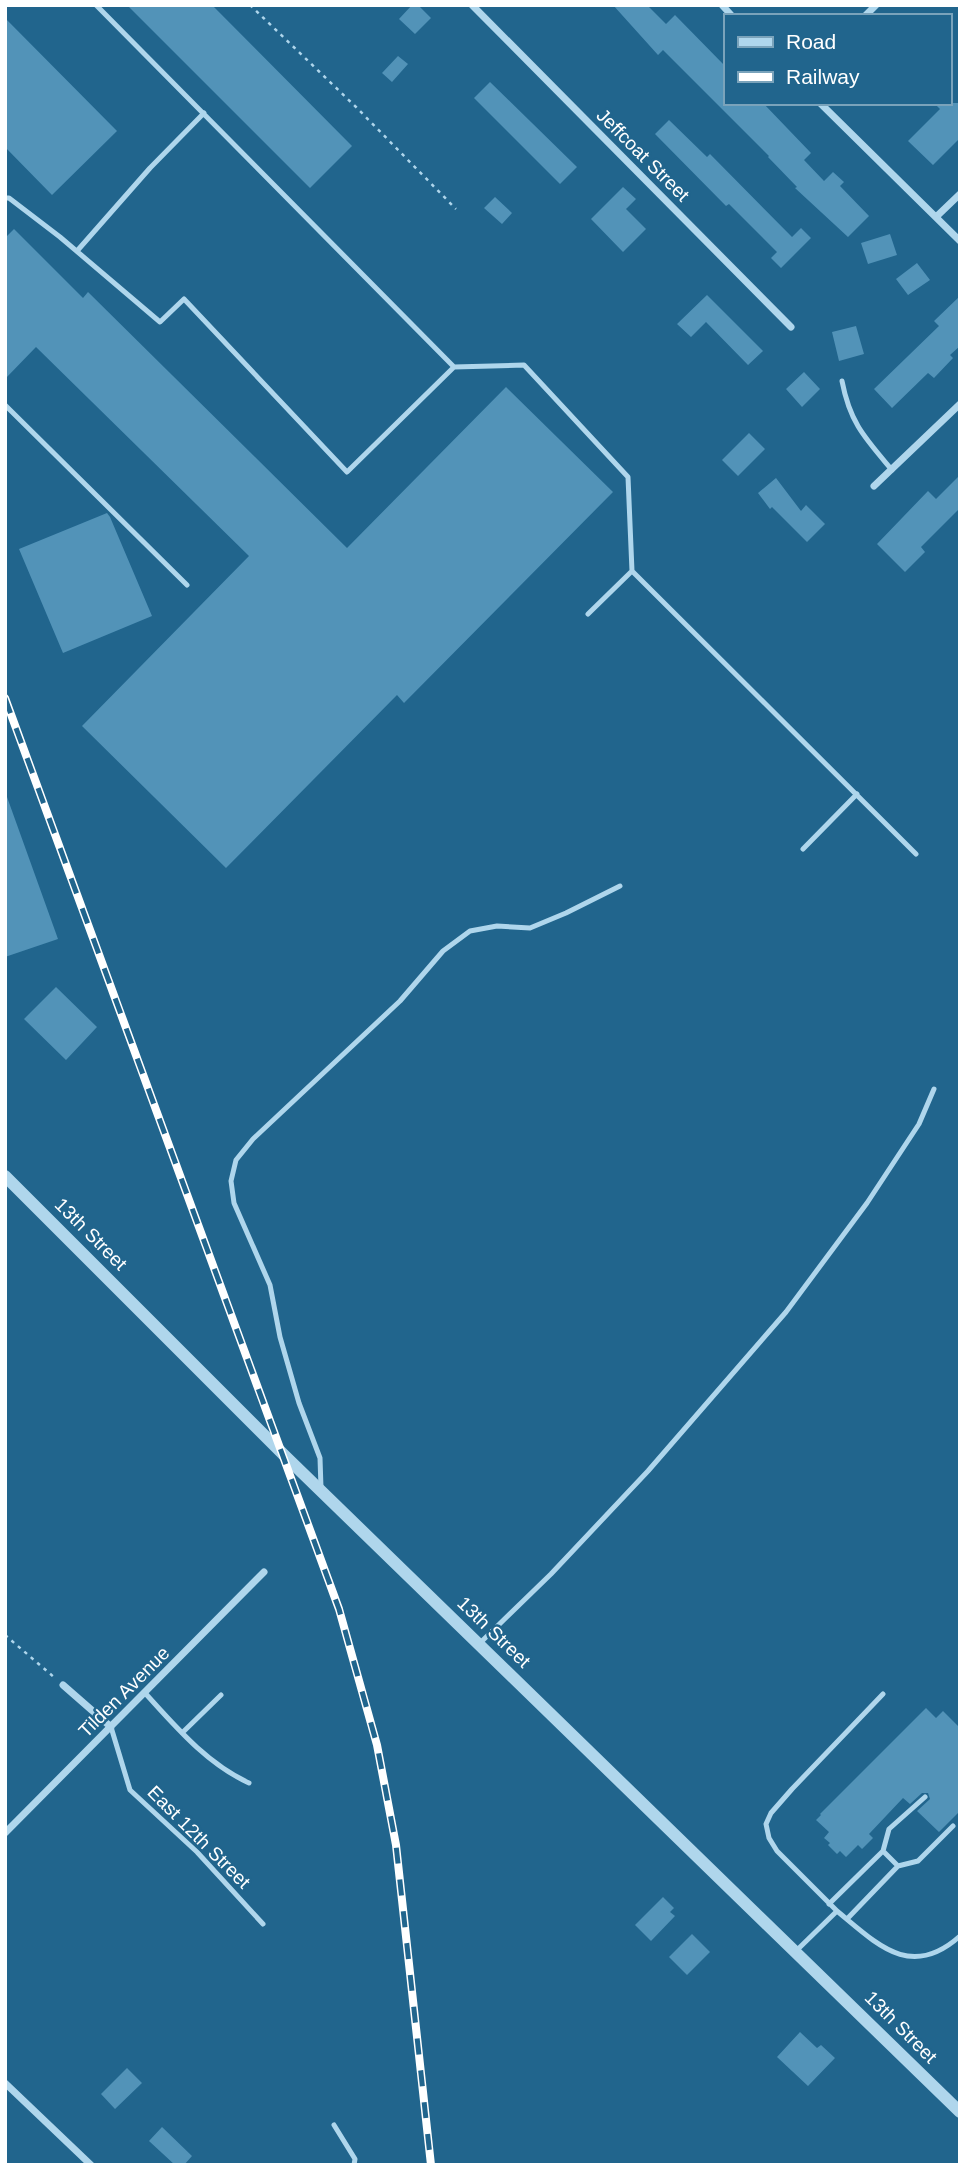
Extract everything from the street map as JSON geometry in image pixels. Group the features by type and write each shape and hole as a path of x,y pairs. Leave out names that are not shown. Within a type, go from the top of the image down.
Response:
{"street":[{"name":"Jeffcoat Street","path":"472,5 792,327"},
{"path":"823,105 960,241"},
{"path":"936,217 960,194"},
{"path":"874,486 960,404"},
{"name":"13th Street","path":"5,1176 322,1492 960,2112"},
{"name":"Tilden Avenue","path":"5,1833 264,1572"},
{"path":"63,1685 111,1727"},
{"path":"5,2083 92,2165"}],"lane":[{"path":"96,5 454,367"},
{"path":"77,251 150,168 204,113"},
{"path":"5,198 9,198 77,251 160,322 184,299 347,472 454,367 524,365 628,477 632,571 916,854"},
{"path":"842,381 848,411 854,422 892,470"},
{"path":"5,405 187,585"},
{"path":"588,614 632,571"},
{"path":"803,849 857,793"},
{"path":"322,1492 320,1458 299,1403 280,1337 270,1285 234,1203 231,1181 236,1160 253,1139 400,1001 443,951 470,931 497,926 530,928 620,886"},
{"path":"479,1644 551,1574 648,1471 786,1312 882,1181 919,1125 934,1089"},
{"path":"145,1693 217,1766 248,1783"},
{"path":"883,1694 771,1812 766,1824 769,1838 777,1851 829,1904 880,1946 909,1958 931,1956 960,1936"},
{"path":"182,1733 221,1695"},
{"name":"East 12th Street","path":"111,1727 130,1790 197,1852 262,1924"},
{"path":"829,1904 883,1851 889,1829 925,1797"},
{"path":"847,1919 898,1867 918,1861 953,1826"},
{"path":"883,1851 898,1867"},
{"path":"796,1951 837,1911"},
{"path":"334,2125 355,2159 354,2165"}],"path":[{"path":"250,5 356,107 456,209"},
{"path":"5,1635 63,1685"}],"building":[{"path":"127,5 212,5 352,146 310,188"},
{"path":"412,5 418,5 431,18 415,34 399,19"},
{"path":"613,5 647,5 666,24 675,15 724,65 724,105 765,105 811,153 804,160 824,181 833,172 844,182 840,186 869,216 848,237 795,188 797,187 769,156 663,50 658,55"},
{"path":"5,18 117,131 52,195 5,147"},
{"path":"398,56 408,64 392,82 382,73"},
{"path":"490,82 577,167 560,184 474,98"},
{"path":"960,103 960,138 933,165 908,141 940,109 936,105"},
{"path":"669,120 707,157 710,154 792,237 801,228 811,238 781,268 771,258 777,252 729,204 726,206 655,134"},
{"path":"623,187 636,199 626,209 646,229 623,252 591,219"},
{"path":"495,197 512,213 502,224 484,208"},
{"path":"14,229 83,298 88,292 347,548 506,387 613,492 404,703 397,695 226,868 82,726 249,556 36,347 5,379 5,238"},
{"path":"890,234 897,255 868,264 861,243"},
{"path":"917,263 930,280 908,295 896,279"},
{"path":"707,295 763,351 748,365 706,322 691,337 677,324"},
{"path":"960,296 960,346 950,355 953,358 934,378 928,373 892,408 874,389 939,326 934,321"},
{"path":"856,326 864,354 839,361 832,332"},
{"path":"804,372 820,389 802,407 786,389"},
{"path":"749,433 765,449 738,476 722,460"},
{"path":"960,475 960,508 921,547 925,552 905,572 877,544 928,491 936,499"},
{"path":"776,478 801,511 806,505 825,524 807,542 772,507 770,509 758,493"},
{"path":"107,513 152,616 63,653 19,549"},
{"path":"5,797 58,939 5,957"},
{"path":"56,987 97,1027 66,1060 24,1019"},
{"path":"926,1708 936,1718 943,1711 960,1728 960,1811 939,1832 917,1811 930,1799 928,1793 922,1793 910,1804 903,1798 869,1834 873,1838 862,1849 858,1845 846,1857 840,1851 837,1854 824,1838 829,1832 816,1820"},
{"path":"663,1897 674,1908 670,1912 675,1916 651,1941 635,1925"},
{"path":"692,1934 710,1952 687,1975 669,1957"},
{"path":"800,2032 817,2048 821,2045 835,2058 808,2086 777,2057"},
{"path":"127,2068 142,2083 115,2109 101,2094"},
{"path":"162,2127 192,2156 184,2165 175,2165 149,2141"}],"railway":[{"path":"5,698 339,1609 377,1745 396,1845 431,2165"}]}
